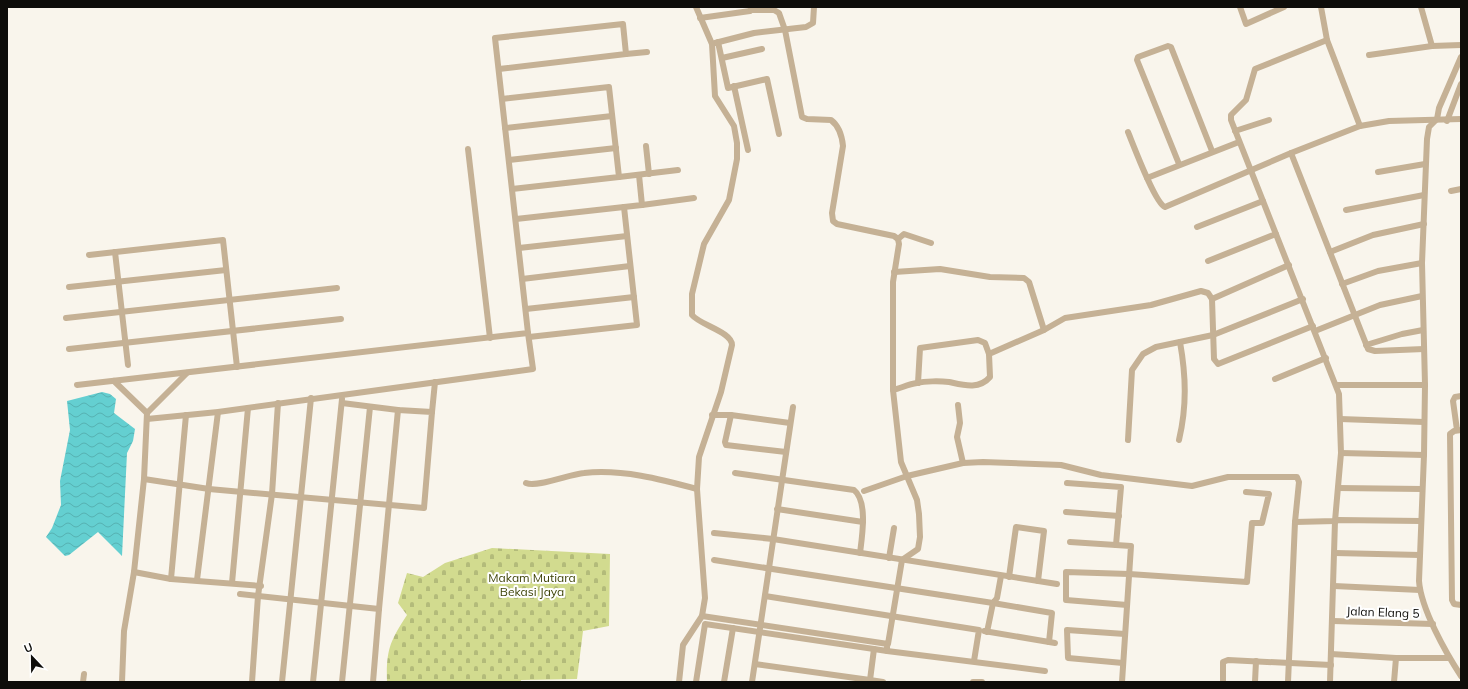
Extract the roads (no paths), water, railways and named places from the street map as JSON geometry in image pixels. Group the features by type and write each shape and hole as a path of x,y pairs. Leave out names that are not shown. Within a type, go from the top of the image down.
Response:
{"street":[{"path":"696,7 700,18 722,58 728,88 767,79 779,134"},
{"path":"715,43 754,33 785,30 810,25 813,23 814,7"},
{"path":"1240,7 1246,24 1272,10 1284,7"},
{"path":"1330,7 1322,9 1327,40 1360,126"},
{"path":"1421,7 1432,46"},
{"path":"700,18 752,9 778,11 785,30 802,117 807,119 831,120 836,124 842,140 843,146 832,213 833,221 837,224 894,236 898,239 899,244 894,272 893,390 901,462 917,500 920,519 920,537 918,549 902,560 887,651"},
{"path":"114,381 147,416 186,415 218,412 311,398 533,369 495,38 623,24 626,54"},
{"path":"1327,40 1255,69 1250,81 1246,100 1231,117 1250,170 1337,385 1340,405 1341,453 1336,521 1330,682"},
{"path":"679,682 683,646 702,616 705,590 697,489 699,457 721,392 732,341 728,336 695,318 691,310 692,294 704,244 729,200 738,159 738,143 732,120 715,96 715,43"},
{"path":"1369,55 1432,46 1461,45"},
{"path":"1179,164 1137,60 1141,56 1168,46 1171,47 1212,151"},
{"path":"722,58 762,49"},
{"path":"499,69 648,52"},
{"path":"1461,58 1439,108 1437,119 1429,127 1425,164 1422,263 1425,385 1420,555 1420,590 1433,624 1461,676"},
{"path":"1447,121 1461,84"},
{"path":"734,86 748,150"},
{"path":"502,99 609,87 619,177"},
{"path":"505,128 612,116"},
{"path":"1128,132 1147,178 1160,203 1165,206 1291,153 1360,126 1389,121 1437,119 1447,121 1461,119"},
{"path":"1235,131 1269,120"},
{"path":"1147,178 1212,151 1239,142"},
{"path":"646,146 649,174"},
{"path":"509,160 616,148"},
{"path":"468,149 490,338"},
{"path":"1291,153 1368,349 1375,351 1424,350"},
{"path":"1378,172 1425,164"},
{"path":"512,189 678,170"},
{"path":"639,175 642,205"},
{"path":"1451,191 1461,190"},
{"path":"1346,210 1424,195"},
{"path":"516,219 694,198"},
{"path":"1197,228 1263,201"},
{"path":"77,385 490,338 637,325 624,207"},
{"path":"1330,252 1373,235 1424,224"},
{"path":"898,239 904,234 931,243"},
{"path":"1208,261 1276,234"},
{"path":"519,248 627,236"},
{"path":"89,255 223,240 236,367"},
{"path":"115,252 128,365"},
{"path":"1342,284 1378,271 1422,263"},
{"path":"1212,299 1289,265"},
{"path":"522,279 630,266"},
{"path":"894,272 940,269 990,277 1024,278 1029,282 1044,330"},
{"path":"69,287 226,270"},
{"path":"66,318 337,288"},
{"path":"990,354 1072,316 1151,305 1201,291 1206,291 1212,299 1214,359 1218,364 1314,328 1354,316 1380,305 1422,296"},
{"path":"526,309 634,297"},
{"path":"1128,440 1132,407 1132,370 1139,358 1148,350 1213,335 1302,299"},
{"path":"69,349 341,319"},
{"path":"1366,345 1402,334 1423,330"},
{"path":"893,390 918,383 947,382 959,385 975,385 983,383 990,376 990,354 985,343 978,340 920,348 918,383"},
{"path":"1179,440 1186,401 1185,371 1180,342"},
{"path":"1275,379 1326,358"},
{"path":"122,682 124,631 134,572 144,478 147,416 187,372"},
{"path":"144,478 180,486 209,490 239,491 424,508 435,382"},
{"path":"1337,385 1425,385"},
{"path":"313,682 342,394"},
{"path":"1461,396 1455,397 1453,401 1459,430 1450,434 1452,600 1454,604 1461,606"},
{"path":"282,682 311,398"},
{"path":"252,682 258,596 261,586 272,494 278,403"},
{"path":"342,403 398,410 432,412"},
{"path":"958,406 960,423 957,437 964,463"},
{"path":"342,682 359,502 370,407"},
{"path":"752,682 793,407"},
{"path":"232,583 239,491 248,408"},
{"path":"373,682 398,410"},
{"path":"197,580 218,412"},
{"path":"171,579 186,415"},
{"path":"712,415 731,415 790,423"},
{"path":"731,415 726,445 786,452"},
{"path":"1340,420 1424,422"},
{"path":"1341,453 1424,455"},
{"path":"864,490 907,476 964,463 1061,465 1101,475 1192,486 1228,477 1296,477 1299,482 1295,522 1288,682"},
{"path":"526,483 534,484 568,476 596,472 636,474 697,489"},
{"path":"734,473 854,490 860,497 863,522 860,553"},
{"path":"1067,483 1121,487 1116,545"},
{"path":"1338,488 1422,489"},
{"path":"1127,605 1066,600 1066,572 1129,574 1247,582 1252,523 1262,523 1269,494 1246,492"},
{"path":"777,509 863,522"},
{"path":"1066,512 1119,516"},
{"path":"1295,522 1339,520 1421,521"},
{"path":"1010,577 1016,527 1044,531 1038,581"},
{"path":"889,558 894,528"},
{"path":"714,533 773,539 1057,584"},
{"path":"1070,542 1131,546 1122,682"},
{"path":"1335,553 1420,555"},
{"path":"714,560 1052,613 1052,642 765,596"},
{"path":"134,572 171,579 261,586"},
{"path":"987,632 993,603 997,598 1001,576"},
{"path":"1334,586 1420,590"},
{"path":"240,594 379,609"},
{"path":"702,616 888,644"},
{"name":"Jalan Elang 5","path":"1333,622 1433,624"},
{"path":"696,682 705,624 887,651 1045,671"},
{"path":"724,682 733,628"},
{"path":"974,661 979,630"},
{"path":"1123,663 1068,658 1067,630 1125,634"},
{"path":"870,680 874,649"},
{"path":"1331,654 1396,658 1450,658"},
{"path":"1394,682 1396,658"},
{"path":"1223,682 1223,662 1225,660 1331,665"},
{"path":"1255,682 1256,661"},
{"path":"755,664 883,682"},
{"path":"83,682 84,674"},
{"path":"973,682 982,682"}],"water":[{"path":"102,392 110,394 116,399 114,413 135,429 133,441 127,453 122,556 98,532 69,555 65,556 46,537 52,528 61,505 60,481 70,430 67,401"}],"park label":[{"name":"Makam Mutiara Bekasi Jaya","path":"532,584"}]}
